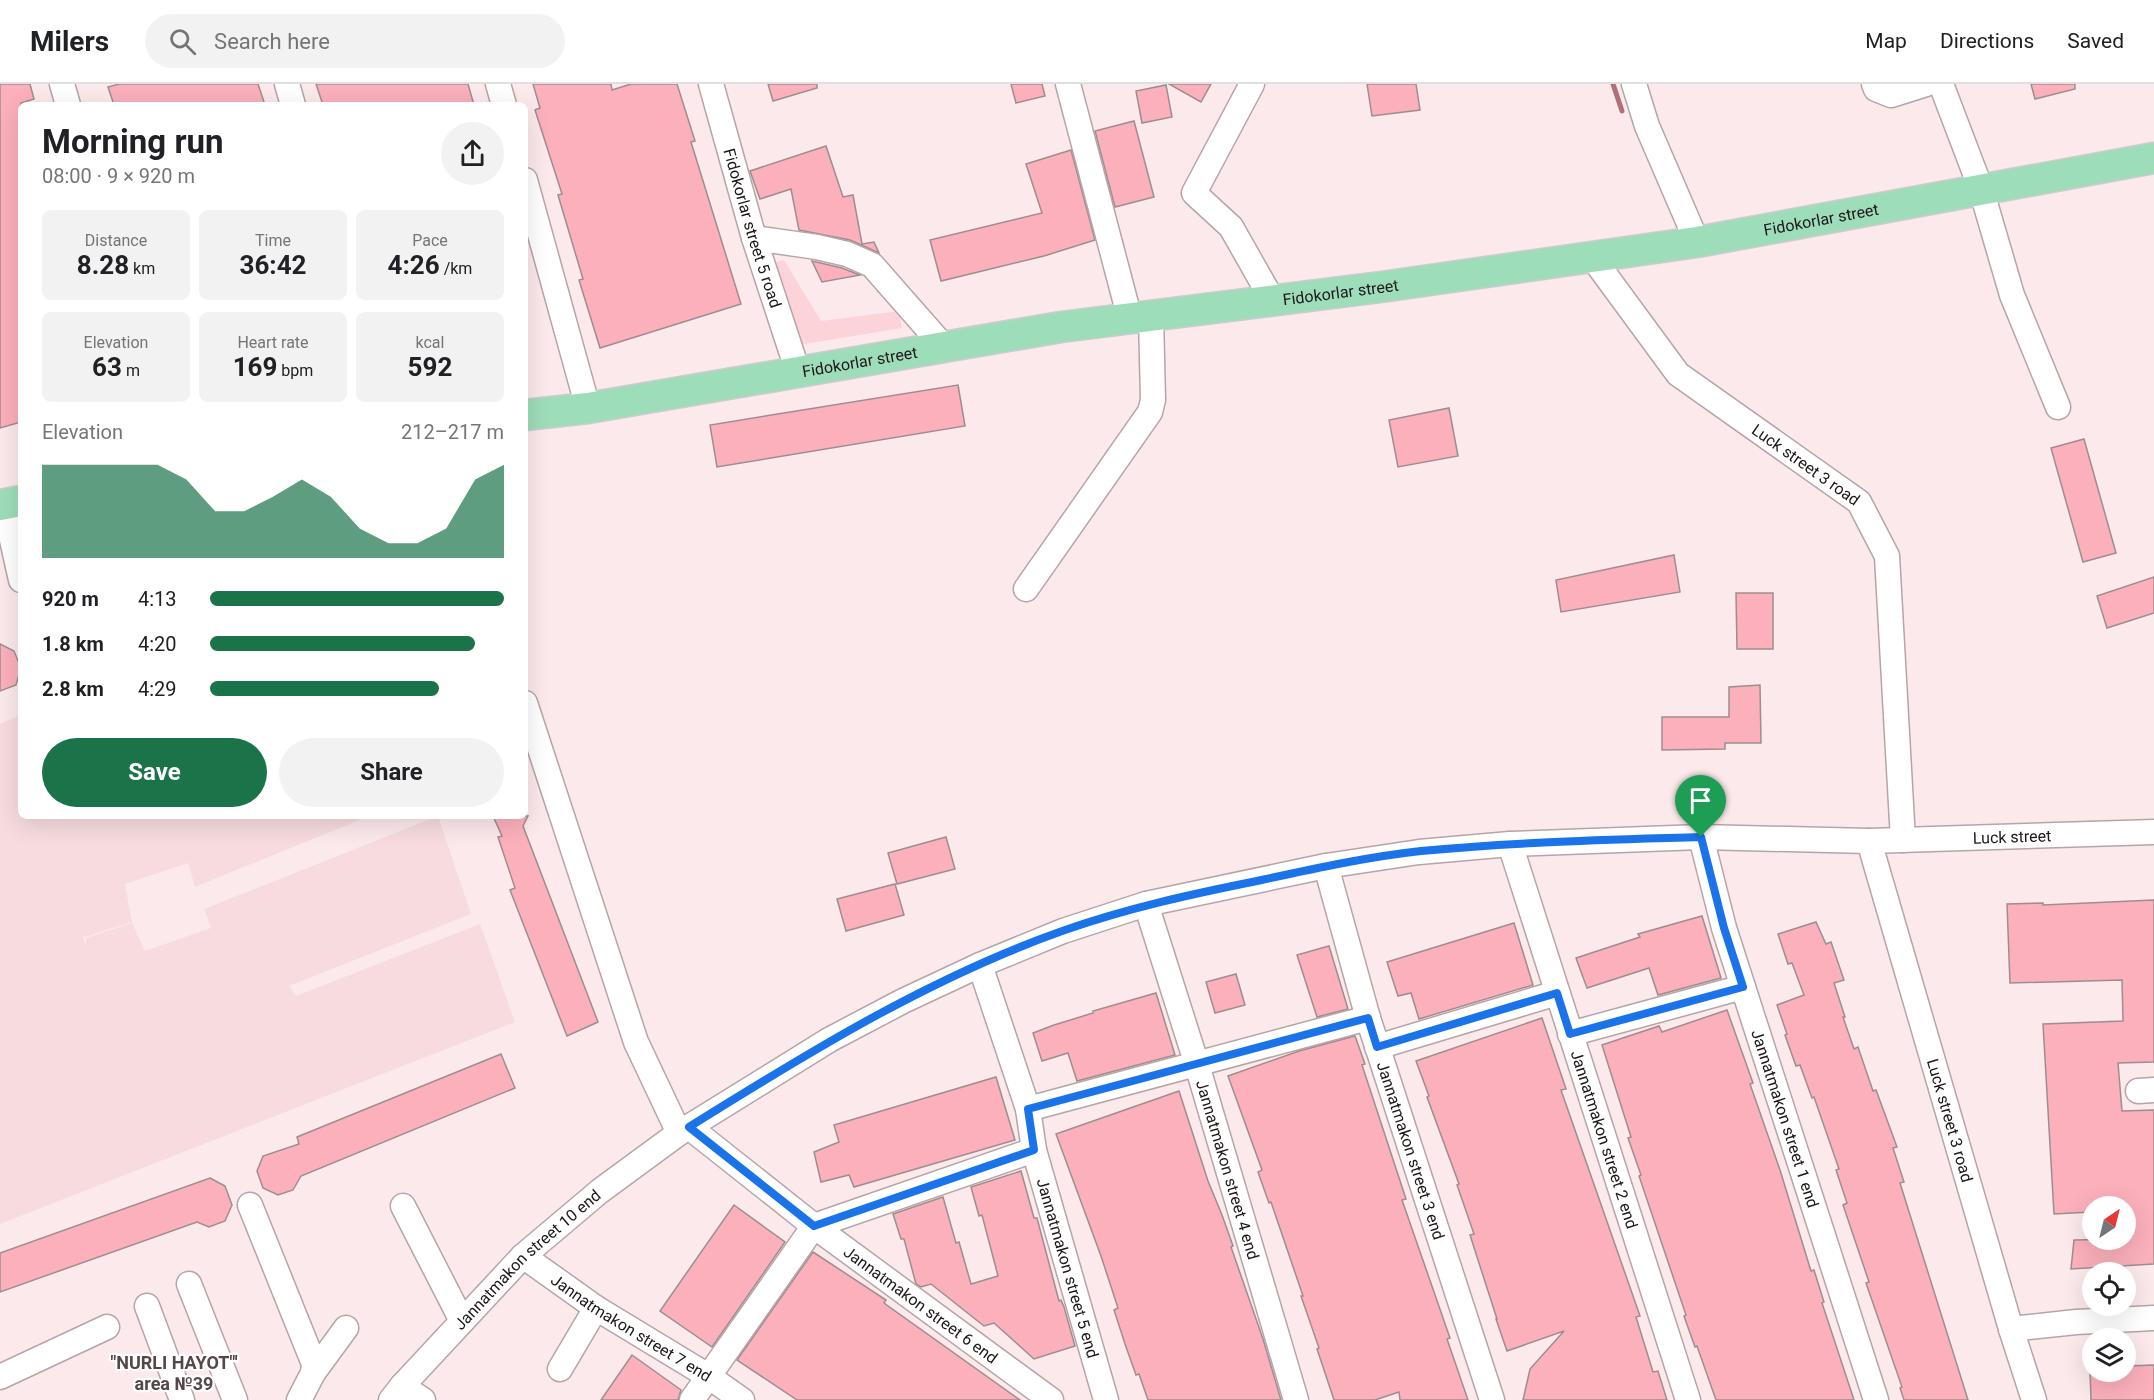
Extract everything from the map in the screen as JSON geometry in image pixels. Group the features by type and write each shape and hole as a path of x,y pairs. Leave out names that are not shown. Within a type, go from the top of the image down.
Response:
{"main road":[{"name":"Fidokorlar street","path":"528,416 588,408 1061,327 1273,301 1697,242 2154,158"}],"street":[{"path":"62,84 67,102"},
{"path":"287,84 292,102"},
{"path":"498,84 503,102"},
{"name":"Fidokorlar street 5 road","path":"711,84 754,238 798,372"},
{"path":"1026,589 1150,412 1154,400 1140,317 1068,84"},
{"path":"1252,84 1194,193 1231,227 1273,301"},
{"path":"1634,84 1647,126 1697,242"},
{"path":"1874,84 1876,89 1892,96 1926,84"},
{"path":"1941,84 1981,189 2012,295 2058,407"},
{"path":"528,191 588,408"},
{"path":"754,238 817,247 847,254 872,265 944,347"},
{"name":"Luck street 3 road","path":"1592,257 1678,374 1858,502 1868,520 1887,556 1903,840"},
{"path":"8,503 18,562"},
{"path":"528,712 636,1042 684,1130"},
{"name":"Luck street","path":"1869,841 2154,832"},
{"name":"Jannatmakon street 10 end","path":"397,1393 523,1256 600,1191 684,1130 829,1040 980,965 1063,931 1146,904 1326,866 1419,852 1510,844 1701,837 1869,841"},
{"name":"Jannatmakon street 1 end","path":"1701,837 1724,928 1876,1400"},
{"name":"Luck street 3 road","path":"1869,841 2011,1329 2034,1400"},
{"name":"Jannatmakon street 2 end","path":"1510,844 1688,1400"},
{"name":"Jannatmakon street 3 end","path":"1326,866 1377,1047 1492,1400"},
{"name":"Jannatmakon street 4 end","path":"1146,904 1197,1065 1296,1400"},
{"name":"Jannatmakon street 5 end","path":"980,965 1028,1109 1034,1150 1106,1400"},
{"path":"1570,1034 1743,987"},
{"path":"1377,1047 1557,993"},
{"path":"1028,1109 1368,1018"},
{"name":"Jannatmakon street 6 end","path":"684,1130 1051,1400"},
{"path":"692,1400 814,1226 1034,1150"},
{"path":"250,1205 314,1364 313,1373"},
{"path":"403,1206 462,1321"},
{"name":"Jannatmakon street 7 end","path":"523,1256 596,1308 708,1376 742,1400"},
{"path":"189,1284 235,1400"},
{"path":"147,1306 182,1400"},
{"path":"560,1369 596,1308"},
{"path":"2011,1329 2076,1322 2154,1318"},
{"path":"0,1377 107,1327"},
{"path":"299,1400 313,1373 346,1328"},
{"path":"397,1393 423,1400"}],"shaded area":[{"path":"784,260 821,321 899,311 902,328 799,345 776,262"},
{"path":"18,716 18,819 362,819 195,887 188,863 125,884 132,922 85,937 82,934 86,947 86,938 132,923 145,951 211,928 204,909 430,819 439,819 471,914 289,986 296,996 480,924 515,1022 0,1224 0,724"}],"building":[{"path":"0,84 30,84 34,99 18,102 18,423 0,428"},
{"path":"119,84 258,84 264,102 113,102 108,87"},
{"path":"316,84 468,84 473,102 322,102"},
{"path":"533,84 611,84 612,90 631,84 677,84 695,141 691,142 741,304 600,348 579,280 583,279 558,195 562,194 535,110 540,108"},
{"path":"768,84 817,84 817,88 773,101"},
{"path":"1011,84 1042,84 1045,96 1016,103"},
{"path":"1169,84 1211,84 1201,102"},
{"path":"1367,84 1416,84 1420,110 1372,116"},
{"path":"2031,84 2075,84 2075,89 2035,99"},
{"path":"1166,85 1172,117 1142,123 1136,91"},
{"path":"1134,121 1154,197 1115,207 1095,131"},
{"path":"826,146 843,197 853,195 862,244 874,242 879,253 850,240 799,230 791,189 760,199 750,171"},
{"path":"1071,150 1095,240 1044,256 941,281 930,240 1042,213 1026,164"},
{"path":"812,261 842,268 860,275 822,282"},
{"path":"958,385 965,426 717,467 710,425"},
{"path":"1449,408 1458,456 1398,467 1389,420"},
{"path":"2084,439 2116,553 2083,562 2051,448"},
{"path":"1674,555 1680,592 1561,612 1556,580"},
{"path":"2154,577 2154,613 2107,628 2097,596"},
{"path":"1736,593 1773,593 1773,649 1737,649"},
{"path":"0,644 14,651 18,661 18,678 16,685 0,691"},
{"path":"1760,685 1761,743 1725,743 1725,749 1662,750 1662,717 1729,717 1729,687"},
{"path":"494,819 526,819 523,826 598,1022 567,1036 510,890 515,888 498,837 502,836"},
{"path":"946,837 955,869 897,884 888,853"},
{"path":"895,884 904,915 846,931 837,899"},
{"path":"2154,900 2154,1062 2118,1063 2122,1111 2154,1110 2154,1264 2082,1262 2082,1268 2071,1269 2074,1240 2082,1240 2082,1250 2136,1250 2136,1196 2082,1196 2082,1213 2054,1214 2043,1024 2123,1021 2122,980 2010,983 2007,904 2043,903 2043,905"},
{"path":"1702,916 1721,978 1658,995 1649,968 1587,988 1576,958 1640,937 1638,934"},
{"path":"1816,922 1826,944 1831,942 1844,980 1834,983 1845,1017 1843,1017 1854,1049 1858,1047 1873,1091 1876,1090 1897,1147 1893,1148 1904,1182 1900,1183 1968,1400 1904,1400 1900,1388 1902,1387 1866,1283 1869,1282 1843,1205 1847,1203 1836,1170 1839,1169 1814,1097 1812,1098 1800,1065 1796,1066 1785,1035 1787,1034 1777,1005 1804,995 1792,963 1788,964 1778,934"},
{"path":"1514,923 1533,985 1419,1019 1411,993 1398,996 1387,962"},
{"path":"1329,946 1348,1009 1317,1017 1297,955"},
{"path":"1236,974 1245,1005 1215,1013 1206,982"},
{"path":"1156,993 1175,1055 1077,1081 1068,1053 1042,1061 1033,1033 1093,1013 1093,1011"},
{"path":"1727,1010 1753,1083 1750,1084 1780,1170 1811,1271 1814,1270 1824,1302 1822,1303 1854,1400 1716,1400 1684,1316 1686,1315 1639,1176 1641,1175 1628,1138 1631,1137 1602,1045 1659,1026 1662,1032"},
{"path":"1542,1018 1566,1089 1561,1090 1640,1316 1636,1317 1653,1372 1658,1371 1667,1400 1523,1400 1530,1369 1564,1331 1507,1351 1496,1319 1470,1235 1474,1234 1457,1185 1459,1184 1416,1061"},
{"path":"1355,1036 1365,1064 1362,1065 1406,1199 1402,1200 1450,1338 1447,1339 1468,1400 1400,1400 1399,1392 1375,1400 1334,1400 1301,1296 1303,1296 1271,1202 1269,1203 1258,1172 1262,1170 1228,1076 1299,1051"},
{"path":"501,1054 515,1088 301,1176 293,1190 278,1195 263,1188 257,1171 263,1156 299,1144 297,1137"},
{"path":"996,1077 1015,1140 854,1187 849,1175 821,1182 814,1152 839,1142 834,1125"},
{"path":"1179,1091 1208,1181 1233,1246 1231,1247 1263,1339 1281,1400 1148,1400 1125,1344 1114,1310 1118,1308 1101,1256 1056,1134"},
{"path":"1021,1171 1034,1218 1037,1218 1059,1301 1061,1300 1064,1307 1075,1346 1034,1359 994,1323 984,1326 931,1284 921,1287 916,1284 904,1239 901,1239 893,1214 943,1197 971,1284 998,1276 982,1215 979,1216 971,1187"},
{"path":"210,1178 225,1186 232,1205 225,1221 209,1227 197,1222 0,1292 0,1253"},
{"path":"734,1205 785,1242 712,1347 660,1311"},
{"path":"813,1252 886,1300 884,1303 1020,1400 797,1400 737,1360"},
{"path":"632,1355 681,1390 678,1400 601,1400"},
{"path":"2154,1365 2154,1400 2091,1400 2090,1382 2136,1382 2136,1366"}],"waterway":[{"path":"1613,84 1622,111"}],"district":[{"name":"\"NURLI HAYOT\"' area №39","path":"174,1373"}],"route":[{"path":"1701,837 1724,928 1743,987 1570,1034 1557,993 1377,1047 1368,1018 1028,1109 1034,1150 814,1226 689,1127 829,1040 903,1002 980,965 1063,931 1146,904 1326,866 1419,852 1510,844 1701,837"}]}
